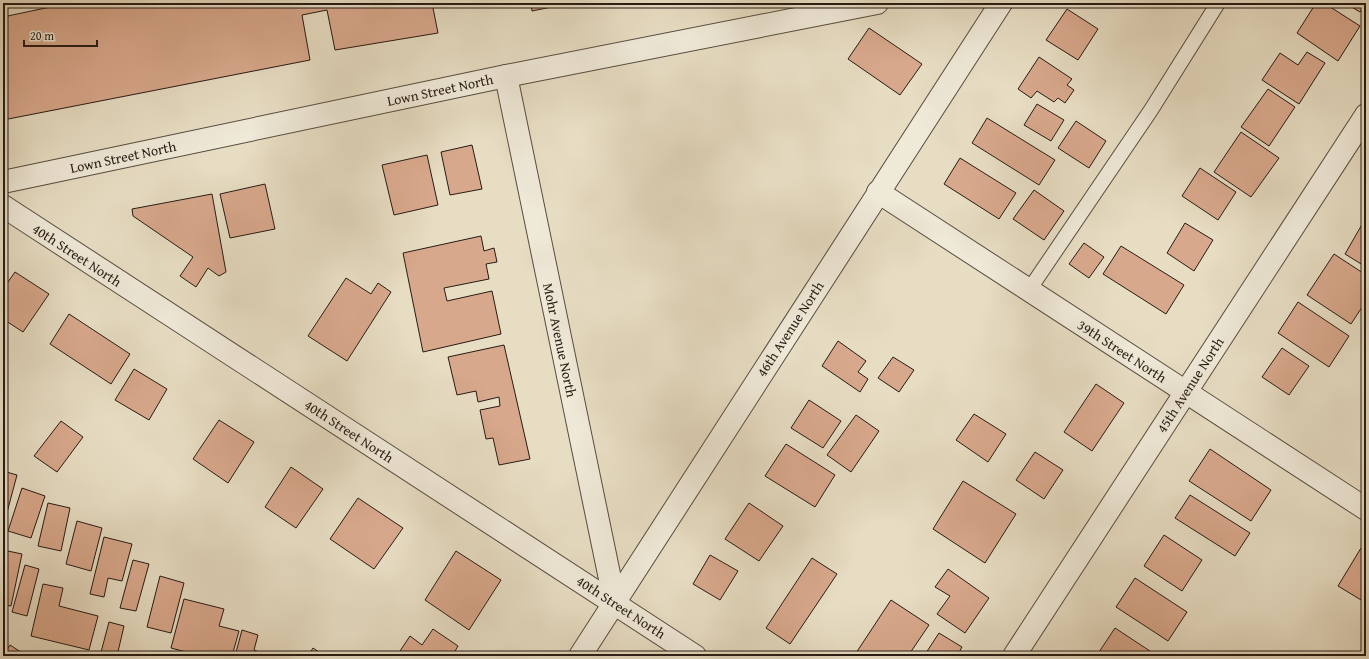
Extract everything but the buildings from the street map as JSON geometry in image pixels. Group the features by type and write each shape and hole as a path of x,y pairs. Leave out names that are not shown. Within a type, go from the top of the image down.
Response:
{"street":[{"name":"Lown Street North","path":"3,182 506,76 877,3"},
{"name":"46th Avenue North","path":"580,656 1000,3"},
{"name":"Mohr Avenue North","path":"506,76 614,603"},
{"name":"45th Avenue North","path":"1014,656 1366,115"},
{"name":"39th Street North","path":"878,192 1366,509"},
{"name":"40th Street North","path":"3,206 695,656"}],"lane":[{"path":"1029,290 1151,110 1218,3"}]}
